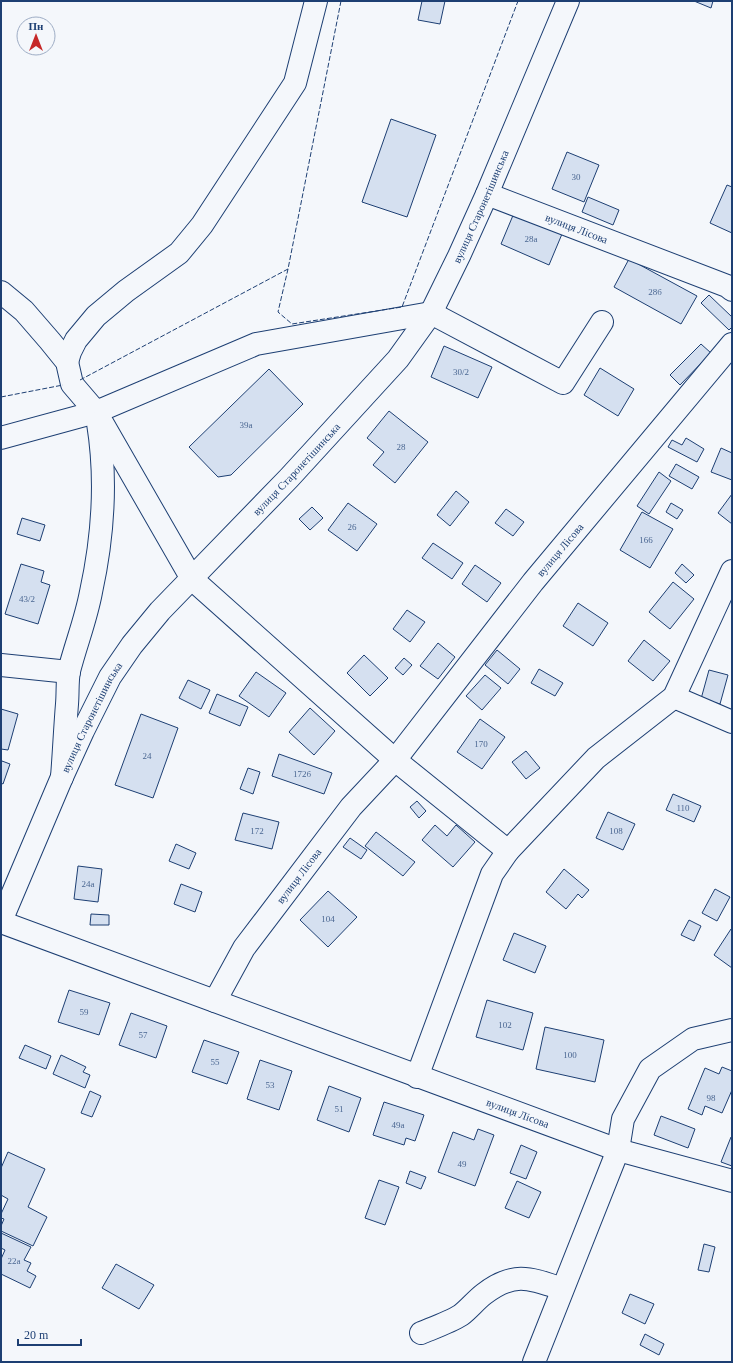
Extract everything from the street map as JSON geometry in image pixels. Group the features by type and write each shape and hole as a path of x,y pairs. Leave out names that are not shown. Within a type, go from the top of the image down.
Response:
{"street":[{"path":"67,362 76,340 96,316 126,291 179,253 202,225 295,83 316,1"},
{"name":"вулиця Старонетішинська","path":"1,921 62,777 110,677 132,645 160,611 289,478 398,359 430,313 459,256 487,194 568,1"},
{"name":"вулиця Лісова","path":"487,194 727,286 732,290"},
{"path":"1,292 24,311 67,362 72,384 96,412 192,579 395,760 508,851"},
{"path":"1,438 96,412 256,344 430,313 563,383 602,322"},
{"name":"вулиця Лісова","path":"215,1001 244,948 351,807 395,760 533,582 732,344"},
{"path":"62,777 69,672 82,630 91,593 101,527 103,473 96,412"},
{"path":"417,1076 492,874 508,851 596,758 674,697 732,571"},
{"path":"1,665 69,672"},
{"path":"674,697 732,722"},
{"name":"вулиця Лісова","path":"1,921 618,1150 732,1180"},
{"path":"534,1362 618,1150 623,1119 650,1069 693,1040 732,1030"},
{"path":"421,1334 461,1315 484,1294 497,1285 511,1279 532,1279 562,1289"}],"building":[{"path":"422,1 445,1 440,24 418,20"},
{"path":"694,1 713,1 711,8"},
{"path":"391,119 436,135 407,217 362,202"},
{"path":"567,152 599,165 584,202 552,189"},
{"path":"727,185 732,187 732,233 710,223"},
{"path":"588,197 619,210 613,225 582,212"},
{"path":"514,213 562,234 549,265 501,244"},
{"path":"629,259 697,296 681,324 614,287"},
{"path":"709,295 732,317 732,327 729,330 701,303"},
{"path":"701,344 711,353 680,385 670,375"},
{"path":"444,346 492,367 478,398 431,377"},
{"path":"600,368 634,389 618,416 584,395"},
{"path":"269,369 303,404 231,475 218,477 189,447"},
{"path":"389,411 428,442 395,483 373,465 384,452 367,438"},
{"path":"686,438 704,449 697,462 668,447 672,440 682,445"},
{"path":"721,448 732,453 732,480 711,472"},
{"path":"676,464 699,477 692,489 669,476"},
{"path":"659,472 671,481 649,514 637,506"},
{"path":"456,491 469,502 450,526 437,515"},
{"path":"732,494 732,524 718,513"},
{"path":"348,503 377,524 357,551 328,530"},
{"path":"671,503 683,510 677,519 666,512"},
{"path":"312,507 323,518 310,530 299,519"},
{"path":"506,509 524,522 513,536 495,523"},
{"path":"642,512 673,529 650,568 620,550"},
{"path":"22,518 45,525 40,541 17,534"},
{"path":"433,543 463,563 452,579 422,558"},
{"path":"21,564 44,571 41,582 50,585 38,624 5,614"},
{"path":"682,564 694,575 686,583 675,573"},
{"path":"475,565 501,583 487,602 462,584"},
{"path":"673,582 694,599 670,629 649,612"},
{"path":"578,603 608,623 593,646 563,626"},
{"path":"407,610 425,622 410,642 393,629"},
{"path":"644,640 670,661 653,681 628,661"},
{"path":"438,643 455,657 438,679 420,666"},
{"path":"497,650 520,669 508,684 485,665"},
{"path":"364,655 388,678 370,696 347,673"},
{"path":"404,658 412,665 403,675 395,668"},
{"path":"539,669 563,683 555,696 531,683"},
{"path":"709,670 728,675 720,704 701,699"},
{"path":"256,672 286,693 269,717 239,696"},
{"path":"485,675 501,688 482,710 466,696"},
{"path":"188,680 210,690 201,709 179,698"},
{"path":"217,694 248,707 240,726 209,713"},
{"path":"310,708 335,731 314,755 289,732"},
{"path":"1,709 18,714 8,750 1,749"},
{"path":"141,714 178,728 153,798 115,785"},
{"path":"480,719 505,737 482,769 457,752"},
{"path":"526,751 540,768 526,779 512,762"},
{"path":"279,754 332,773 324,794 272,776"},
{"path":"2,761 10,764 3,784 1,783"},
{"path":"248,768 260,772 253,794 240,789"},
{"path":"673,794 701,806 694,822 666,810"},
{"path":"417,801 426,811 419,818 410,807"},
{"path":"608,812 635,824 623,850 596,838"},
{"path":"243,813 279,822 272,849 235,840"},
{"path":"435,825 447,836 456,825 475,842 453,867 422,840"},
{"path":"376,832 415,862 403,876 365,846"},
{"path":"350,838 367,850 361,859 343,847"},
{"path":"176,844 196,853 189,869 169,861"},
{"path":"78,866 102,869 98,902 74,899"},
{"path":"564,869 589,890 582,898 578,894 566,909 546,892"},
{"path":"181,884 202,892 195,912 174,904"},
{"path":"715,889 730,897 717,921 702,913"},
{"path":"328,891 357,917 328,947 300,920"},
{"path":"91,914 109,915 109,925 90,925"},
{"path":"689,920 701,926 694,941 681,935"},
{"path":"731,929 732,930 732,968 714,955"},
{"path":"514,933 546,946 535,973 503,960"},
{"path":"69,990 110,1003 99,1035 58,1022"},
{"path":"487,1000 533,1013 523,1050 476,1037"},
{"path":"131,1013 167,1026 156,1058 119,1045"},
{"path":"545,1027 604,1040 595,1082 536,1069"},
{"path":"204,1040 239,1052 227,1084 192,1072"},
{"path":"25,1045 51,1056 46,1069 19,1058"},
{"path":"61,1055 86,1067 83,1072 90,1075 85,1088 53,1074"},
{"path":"260,1060 292,1071 279,1110 247,1099"},
{"path":"722,1067 732,1071 732,1090 722,1113 705,1106 702,1115 688,1109 705,1068 719,1074"},
{"path":"329,1086 361,1098 349,1132 317,1120"},
{"path":"90,1091 101,1096 92,1117 81,1113"},
{"path":"384,1102 424,1115 415,1141 406,1138 404,1145 373,1135"},
{"path":"661,1116 695,1129 688,1148 654,1135"},
{"path":"478,1129 494,1135 475,1186 438,1172 453,1132 474,1140"},
{"path":"731,1137 732,1138 732,1166 721,1162"},
{"path":"521,1145 537,1152 526,1179 510,1173"},
{"path":"8,1152 45,1169 28,1207 47,1217 33,1246 1,1231 1,1226 4,1219 1,1218 1,1214 8,1199 1,1195 1,1168"},
{"path":"410,1171 426,1177 421,1189 406,1183"},
{"path":"379,1180 399,1187 385,1225 365,1218"},
{"path":"517,1181 541,1192 529,1218 505,1208"},
{"path":"1,1233 31,1247 24,1260 31,1263 27,1271 36,1276 30,1288 1,1274 1,1259 5,1250 1,1248"},
{"path":"704,1244 715,1247 709,1272 698,1270"},
{"path":"116,1264 154,1285 139,1309 102,1288"},
{"path":"630,1294 654,1304 645,1324 622,1313"},
{"path":"645,1334 664,1344 659,1355 640,1345"}],"fence":[{"path":"341,1 288,269 278,312 292,324 402,307 518,1"},
{"path":"80,380 288,269"},
{"path":"1,397 63,385"}]}
